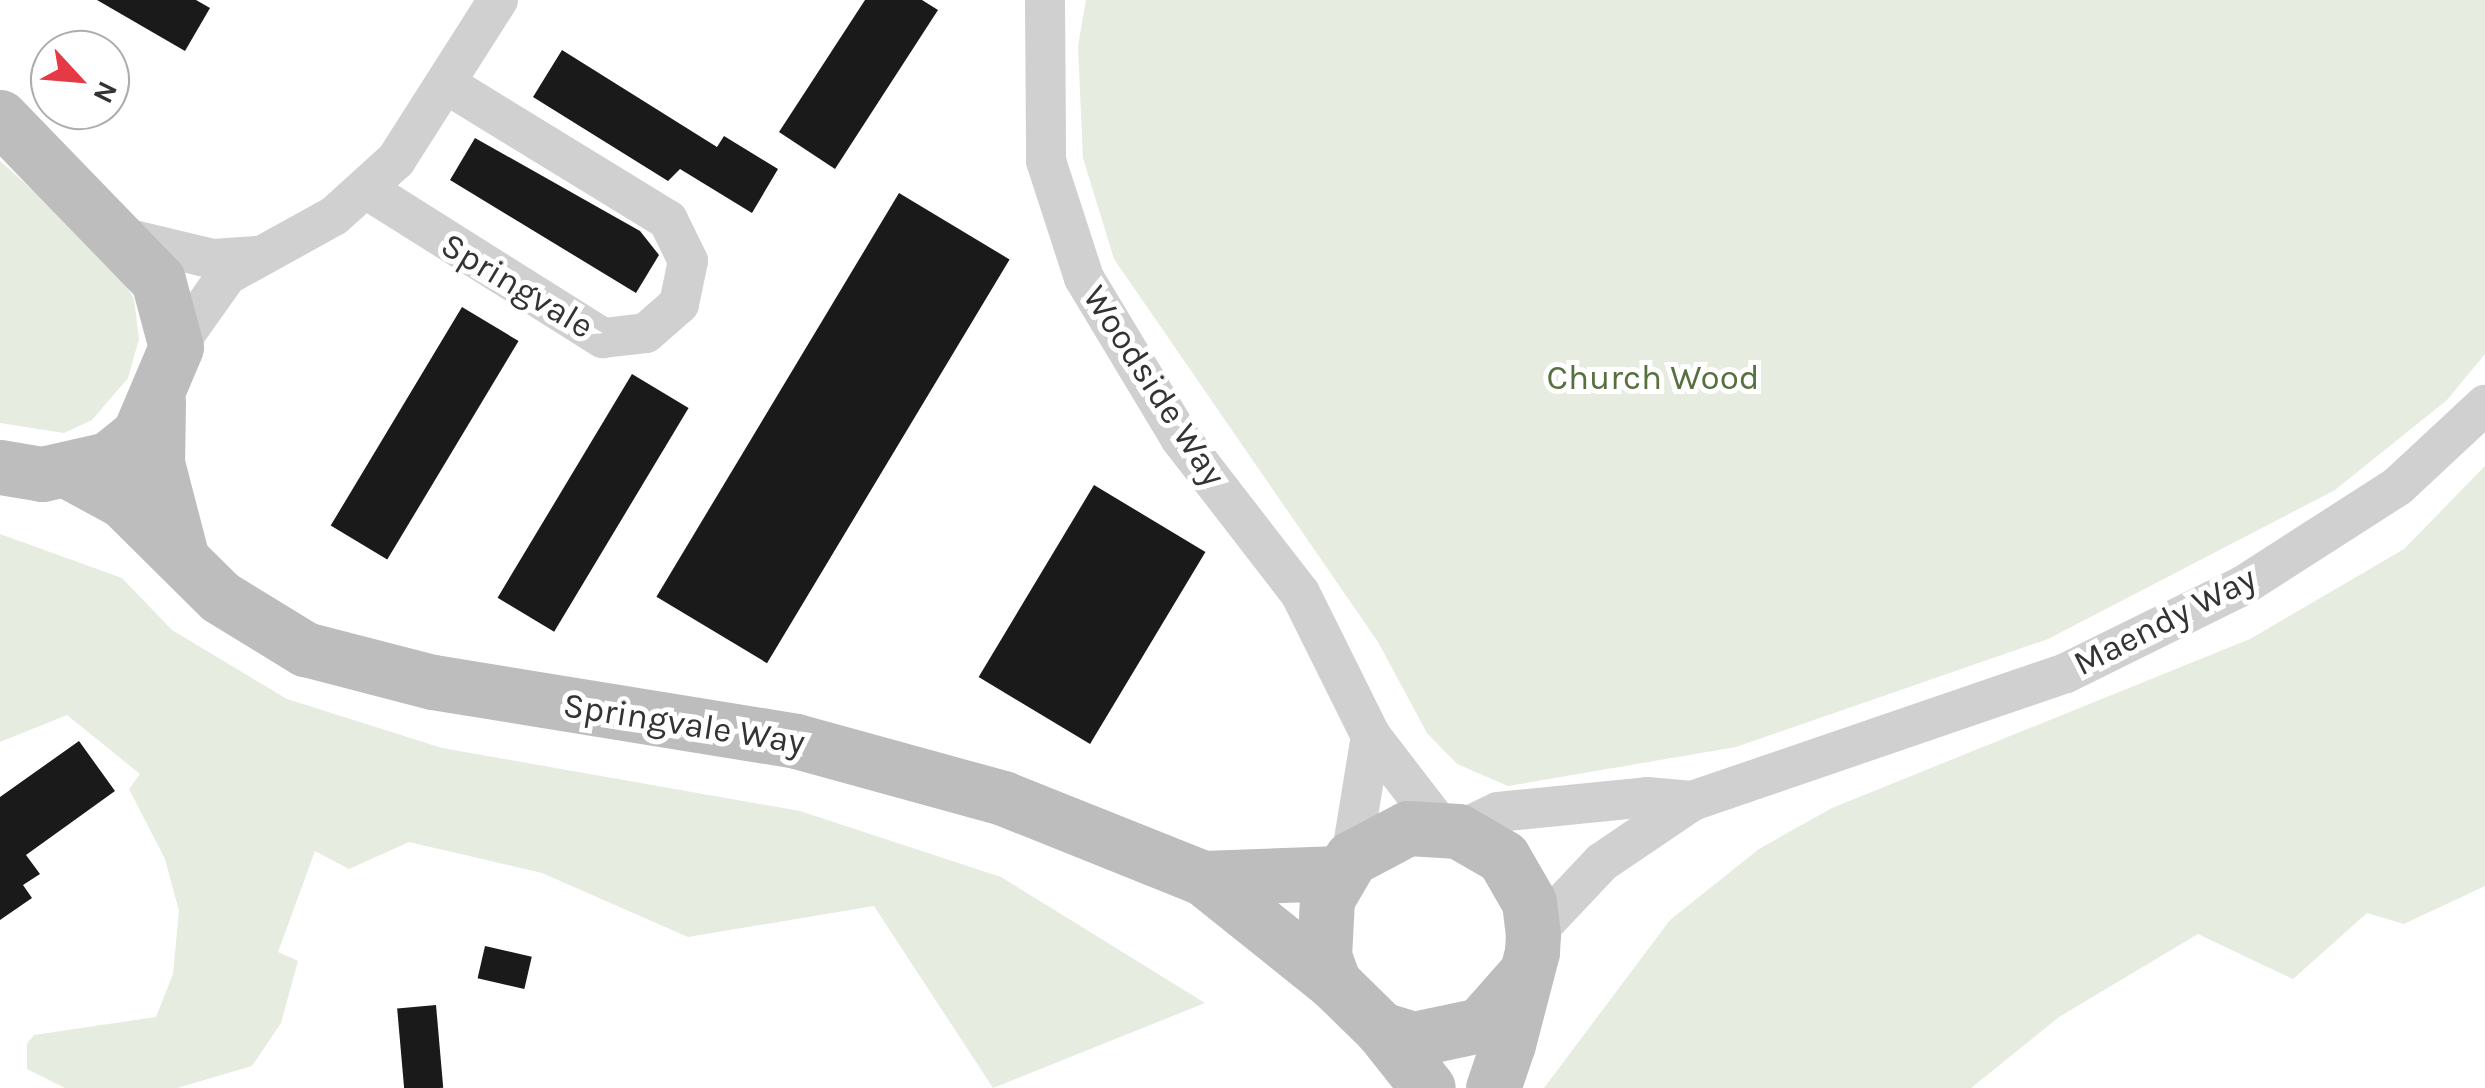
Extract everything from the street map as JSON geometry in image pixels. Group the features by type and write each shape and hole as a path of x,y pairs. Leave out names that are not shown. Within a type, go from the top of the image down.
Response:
{"street":[{"path":"0,467 68,471 108,459 139,434 158,402 176,347 200,302 257,256 366,189 446,84 498,0"},
{"name":"Woodside Way","path":"1045,0 1038,104 1046,161 1084,278 1180,438 1300,593 1371,736 1449,829"},
{"name":"Springvale","path":"366,189 592,334 646,333 679,304 688,261 668,220 446,84"},
{"path":"0,117 125,238 158,280 176,347"},
{"path":"125,238 213,259 257,256"},
{"name":"Springvale Way","path":"158,402 157,463 181,555"},
{"name":"Maendy Way","path":"1381,1028 1414,1038 1480,1025 1602,862 1692,801 2115,653 2244,585 2398,486 2485,405"},
{"name":"Springvale Way","path":"68,471 124,501 220,596 305,650 432,682 861,757 1116,837 1203,878 1334,983"},
{"path":"1371,736 1346,866 1322,928 1334,983 1381,1028 1428,1088"},
{"name":"Maendy Way","path":"1346,866 1408,828 1449,829 1498,812 1647,796 1692,801"},
{"path":"1449,829 1519,878 1530,954"},
{"name":"Springvale Way","path":"1203,878 1346,866"},
{"name":"Maendy Way","path":"1492,1088 1530,954"}],"green space":[{"name":"Church Wood","path":"1086,0 2485,0 2485,354 2447,400 2335,490 2048,639 1736,747 1508,786 1457,764 1427,733 1378,642 1114,259 1083,158 1078,46"},
{"path":"0,161 110,259 134,299 139,339 128,378 92,420 64,433 0,423"},
{"path":"2485,466 2485,886 2404,924 2367,913 2293,979 2198,934 2059,1017 1971,1088 1544,1088 1670,920 1759,849 1832,808 2250,639 2404,549"},
{"path":"0,534 122,578 172,630 287,699 442,748 800,811 1001,877 1205,1003 993,1088 874,906 688,937 542,873 409,842 349,869 315,851 278,952 298,961 281,1023 252,1066 177,1088 65,1088 27,1069 27,1044 34,1035 156,1017 173,974 179,911 165,859 129,789 140,774 67,715 0,742"}],"building":[{"path":"97,0 196,0 210,8 185,51"},
{"path":"865,0 922,0 938,10 835,169 779,132"},
{"path":"562,50 717,147 724,136 778,169 752,213 680,169 668,181 533,97"},
{"path":"475,138 640,231 659,255 636,293 450,180"},
{"path":"899,193 1010,259 767,663 656,597"},
{"path":"462,307 519,341 387,560 331,526"},
{"path":"632,374 689,408 554,632 498,598"},
{"path":"1094,485 1205,552 1090,744 979,677"},
{"path":"79,741 115,791 26,855 40,874 23,885 32,898 0,920 0,797"},
{"path":"485,946 532,957 524,989 478,978"},
{"path":"436,1005 443,1088 404,1088 397,1008"}]}
